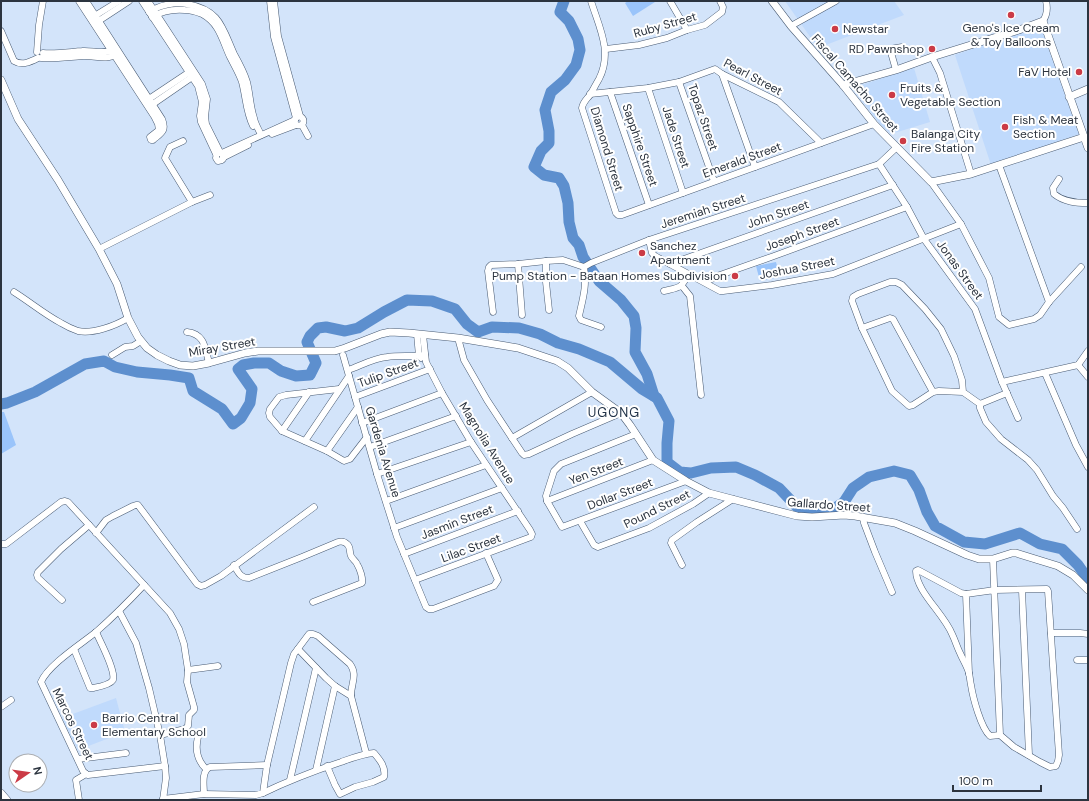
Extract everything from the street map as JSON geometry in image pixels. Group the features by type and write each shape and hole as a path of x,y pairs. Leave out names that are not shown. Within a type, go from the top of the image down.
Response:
{"street":[{"path":"40,54 43,1"},
{"path":"41,25 47,1"},
{"path":"79,1 95,20"},
{"path":"86,1 95,20 115,52 149,103 162,119 164,129 152,141 150,137 159,130 159,127 149,103"},
{"path":"110,10 119,1"},
{"path":"142,1 153,13 193,73 205,101 204,124 212,141 221,154 285,129 298,121"},
{"path":"148,1 153,13"},
{"path":"270,1 276,36 298,121 308,136"},
{"path":"274,1 276,36"},
{"name":"Diamond Street","path":"591,1 602,31 606,49 605,62 602,72 590,94 583,103 582,108 618,215"},
{"path":"670,1 687,30"},
{"name":"Ruby Street","path":"606,49 639,45 705,26 722,12 724,7 720,1"},
{"name":"Fiscal Camacho Street","path":"772,1 791,26 843,85 874,124 931,182"},
{"path":"791,26 836,1"},
{"path":"843,85 896,70 932,56 1019,30 1043,21 1047,12 1046,1"},
{"path":"95,20 126,2"},
{"path":"153,13 176,9 198,10 210,16 223,32 244,80 252,121 260,136"},
{"path":"1043,21 1088,148"},
{"path":"1,30 12,58 16,63 22,64 28,62 40,54 82,51 94,54 115,52"},
{"path":"896,70 890,49 902,47"},
{"path":"932,56 940,73 971,174"},
{"name":"Pearl Street","path":"590,94 648,88 679,82 715,69 722,74 779,102 821,143"},
{"path":"149,103 193,73"},
{"path":"722,74 755,166"},
{"name":"Miray Street","path":"1,80 18,119 58,180 100,249 117,284 128,318 138,337 147,348 157,356 180,365 192,366 258,351 318,352 340,350 374,336 390,332 458,338 518,348 557,361 568,368 592,392"},
{"name":"Topaz Street","path":"679,82 714,182"},
{"name":"Jade Street","path":"648,88 683,193"},
{"path":"1069,97 1088,89"},
{"name":"Sapphire Street","path":"610,92 649,205"},
{"path":"244,145 260,136 298,121"},
{"name":"Emerald Street","path":"618,215 622,215 874,124"},
{"path":"1081,267 1049,302 1040,316 1034,319 1009,325 1002,321 999,317 989,278 961,224 931,182 971,174 1084,137"},
{"path":"183,141 170,147 165,158 192,202"},
{"name":"Jeremiah Street","path":"587,265 649,240 880,164 897,147"},
{"name":"Jonas Street","path":"880,164 907,207 924,239 975,309 1002,382 1018,418"},
{"path":"999,165 1049,302"},
{"path":"1059,180 1053,188 1054,194 1058,197 1073,202 1088,203"},
{"name":"John Street","path":"670,264 893,186"},
{"path":"100,249 192,202 210,195"},
{"name":"Joseph Street","path":"705,282 720,274 774,256 907,207"},
{"name":"Joshua Street","path":"649,240 652,253 660,259 720,291 723,291 772,285 833,274 961,224"},
{"path":"546,261 546,282 549,310"},
{"path":"493,312 488,271 491,265 567,261 587,265 585,289 579,318 601,327"},
{"path":"518,264 522,315"},
{"path":"664,291 682,286 689,274"},
{"path":"963,392 962,380 954,356 941,329 925,309 902,285 896,282 890,282 858,294 854,297 852,301 862,328 892,391 909,406 934,392 963,392 980,404 980,408 986,422 1000,439 1028,460 1037,470 1053,496 1077,529"},
{"path":"682,286 690,296 701,395"},
{"path":"14,292 48,316 79,331 106,328 117,325 128,318"},
{"path":"862,328 890,318 894,319 934,392"},
{"path":"187,332 194,333 201,338 209,363"},
{"name":"Magnolia Avenue","path":"420,335 423,358 442,393 470,442 518,511 532,534"},
{"path":"458,338 464,360 487,400 524,455 621,413"},
{"path":"112,355 125,347 133,346 142,341"},
{"path":"1002,382 1078,365 1088,351"},
{"name":"Gardenia Avenue","path":"343,355 394,528 426,607 433,609 494,586 498,580 486,553"},
{"path":"305,441 349,373 381,357 394,356 423,358"},
{"path":"1078,365 1088,377"},
{"name":"Tulip Street","path":"355,397 430,369"},
{"path":"1045,373 1076,445 1088,467"},
{"path":"340,389 279,397 270,409 270,417 282,431 327,451 344,461 350,459 367,437"},
{"path":"282,431 309,392"},
{"path":"512,438 592,392"},
{"name":"Gallardo Street","path":"592,392 621,413 653,460 686,481 709,493 797,516 812,517 844,515 895,523 967,556 980,559 993,559 1012,553 1058,566 1073,575 1088,590"},
{"path":"362,423 442,393"},
{"path":"980,404 1007,393"},
{"path":"327,451 358,406"},
{"path":"370,447 456,416"},
{"path":"547,501 546,496 554,471 561,464 636,434"},
{"path":"377,474 470,442"},
{"name":"Yen Street","path":"547,501 653,460"},
{"path":"386,500 486,465"},
{"name":"Dollar Street","path":"547,501 562,527 686,481"},
{"path":"394,528 502,488"},
{"name":"Pound Street","path":"580,521 594,545 598,547 649,528 693,504 709,493"},
{"path":"682,565 671,543 672,540 733,499"},
{"path":"1,544 6,544 61,502 68,502 170,613 180,629 184,644 188,670 187,682 194,710 189,715 188,726 185,729 160,735"},
{"path":"96,532 106,520 136,505 138,506 197,584 201,586 221,576 314,507"},
{"name":"Jasmin Street","path":"404,554 518,511"},
{"path":"863,517 864,523 892,592"},
{"path":"62,600 38,578 38,572 89,525"},
{"name":"Lilac Street","path":"415,580 486,553 531,538 532,534"},
{"path":"234,566 240,575 244,578 249,578 338,542 347,543 349,545 351,556 358,564 362,576 362,583 313,602"},
{"path":"993,559 1000,735"},
{"path":"966,594 969,674 974,700 986,733 990,736 1000,735 1014,747 1050,767 1056,766 1058,761 1058,747 1048,591 1045,589 995,590 966,594 960,593 918,570 916,571 916,576 923,591 932,605 944,618 952,632 969,674"},
{"path":"96,632 107,655 113,680 110,683 90,688 74,649 96,632 119,611 144,585"},
{"path":"1022,590 1029,755"},
{"path":"119,611 136,643 149,688 160,735 166,778 163,800 204,794 256,795 316,770 366,753 374,753 378,758 384,769 384,777 340,794 335,786 328,766"},
{"path":"1051,633 1088,634"},
{"path":"263,793 267,765 291,663 294,654 309,634 318,636 353,668 354,673 351,696 366,753"},
{"name":"Marcos Street","path":"74,649 51,668 41,682 83,771 86,774"},
{"path":"298,649 336,686 351,696"},
{"path":"1077,660 1088,660"},
{"path":"188,670 218,666"},
{"path":"290,780 316,668"},
{"path":"316,770 336,686"},
{"path":"1,707 11,700"},
{"path":"198,737 196,746 197,754 206,769"},
{"path":"78,759 126,753"},
{"path":"204,794 204,773 206,769 210,767 267,765"},
{"path":"79,800 76,780 86,774 165,766"},
{"path":"1,793 7,800"}],"shaded area":[{"path":"628,1 655,2 633,16 625,3"},
{"name":"Newstar","path":"785,1 894,1 904,15 818,48"},
{"path":"1040,25 1079,134 991,165 955,55"},
{"name":"Fruits & Vegetable Section","path":"914,68 930,122 891,134 880,124 852,88"},
{"path":"776,262 780,277 760,281 756,266"},
{"path":"1,412 4,412 16,445 1,454"},
{"name":"Barrio Central Elementary School","path":"116,698 125,732 78,750 62,718"}],"waterway":[{"path":"564,1 560,12 569,21 578,39 580,50 576,65 565,80 551,92 545,110 549,131 549,143 541,151 534,167 544,175 559,178 564,186 568,203 569,222 573,238 579,245 583,257 599,281 621,300 634,316 636,328 635,352 647,374 654,396"},
{"path":"1,404 35,392 85,364 104,361 115,367 137,372 189,378 193,391 222,409 233,424 241,418 250,403 252,389 238,369 243,365 269,363 281,371 296,376 310,375 316,363 307,342 310,336 318,328 326,327 345,331 358,328 407,300 432,301 455,309 467,324 478,332 492,327 519,328 540,334 558,343 579,349 610,362 642,389 657,398 669,421 667,462 680,472 691,473 711,468 736,467 779,488 798,508 811,512 832,510 844,502 853,488 869,477 894,471 910,475 919,490 927,512 935,526 964,542 985,544 1020,533 1040,544 1062,549 1078,565 1088,579"}],"place":[{"name":"Geno's Ice Cream & Toy Balloons","path":"1011,15"},
{"name":"Newstar","path":"835,29"},
{"name":"RD Pawnshop","path":"932,49"},
{"name":"FaV Hotel","path":"1079,72"},
{"name":"Fruits & Vegetable Section","path":"892,95"},
{"name":"Fish & Meat Section","path":"1005,127"},
{"name":"Balanga City Fire Station","path":"903,141"},
{"name":"Sanchez Apartment","path":"642,253"},
{"name":"Pump Station - Bataan Homes Subdivision","path":"735,276"},
{"name":"Barrio Central Elementary School","path":"94,725"}],"district":[{"name":"UGONG","path":"614,412"}]}
